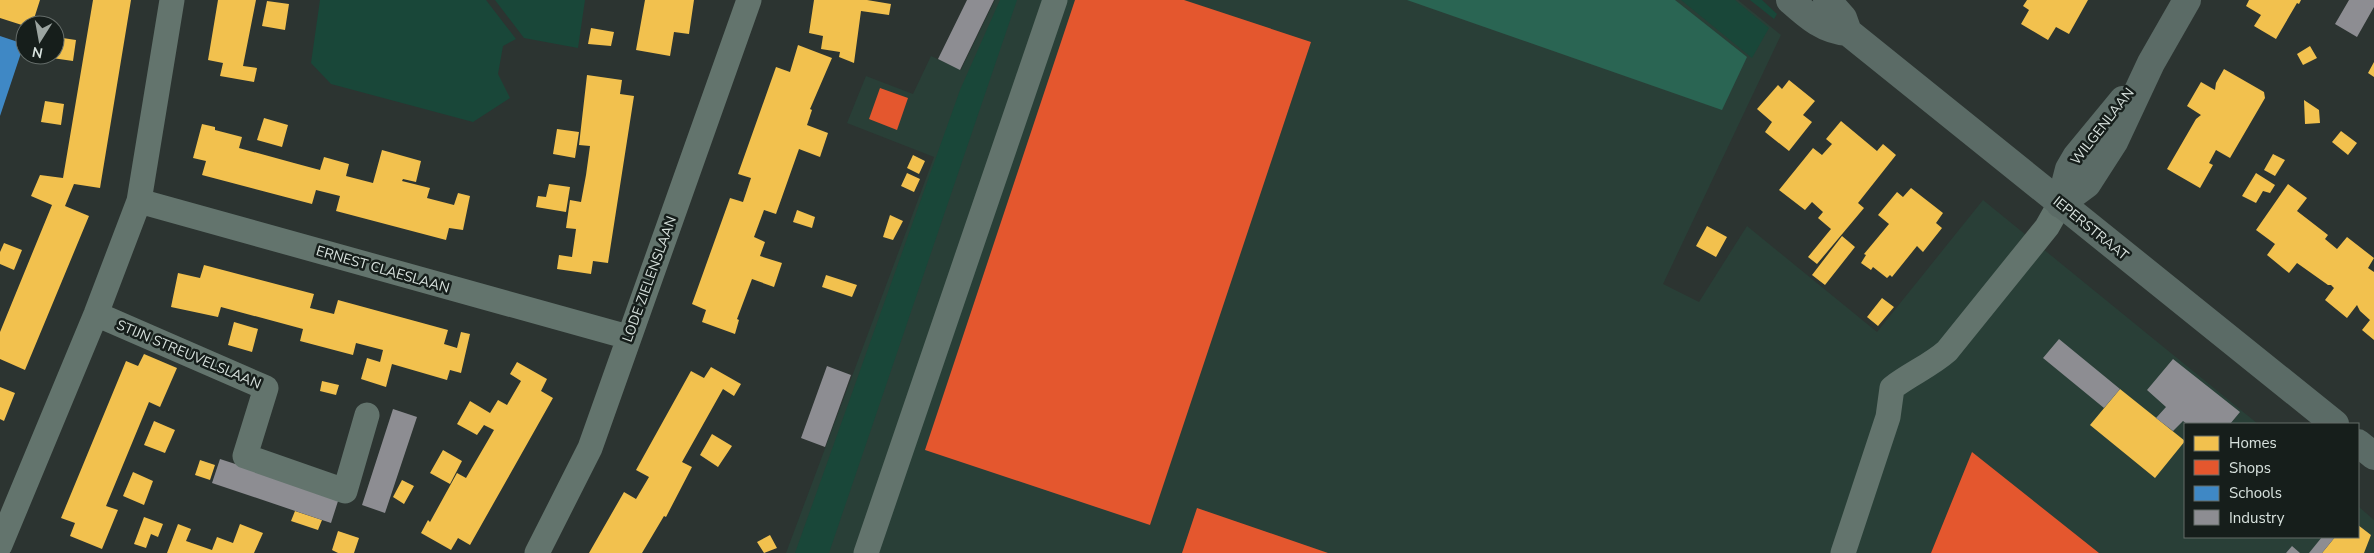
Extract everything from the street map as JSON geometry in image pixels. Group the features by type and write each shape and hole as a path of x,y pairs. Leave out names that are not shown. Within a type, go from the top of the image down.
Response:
{"street":[{"path":"0,545 96,314 139,201 172,0"},
{"name":"LODE ZIELENSLAAN","path":"537,553 590,448 628,337 723,78 749,0"},
{"path":"866,553 1055,0"},
{"name":"IEPERSTRAAT","path":"1790,0 1805,14 1831,30 1848,32"},
{"name":"IEPERSTRAAT","path":"1827,0 1843,18 1848,32 2333,423"},
{"name":"WILGENLAAN","path":"2060,204 2069,169 2076,157 2151,63 2188,0"},
{"name":"ERNEST CLAESLAAN","path":"139,201 628,337"},
{"path":"1843,553 1888,417 1892,388 1909,375 1930,366 1947,351 2047,227 2060,204"},
{"name":"STIJN STREUVELSLAAN","path":"96,314 266,388 245,456 345,491 367,415"},
{"path":"2359,444 2374,456"}],"shaded area":[{"path":"320,0 486,0 516,39 503,46 498,74 510,98 473,122 331,84 311,63"},
{"path":"495,0 585,0 578,48 524,38"},
{"path":"995,0 1738,0 1781,35 1663,284 1699,302 1747,226 1877,332 1983,200 2257,423 2184,423 2184,538 2359,538 2359,507 2374,520 2374,553 786,553 934,157 847,123 866,76 913,94 931,56 961,70"},
{"path":"1000,0 1017,0 829,553 795,553 960,90"},
{"path":"1407,0 1675,0 1747,57 1722,110"},
{"path":"1681,0 1735,0 1769,28 1752,58"},
{"path":"1750,0 1762,0 1777,14 1774,19"}],"building: Homes":[{"path":"0,0 40,0 35,15 15,15 15,23 0,18"},
{"path":"93,0 131,0 100,188 74,184 65,206 89,216 25,370 0,359 0,332 52,205 31,196 40,175 63,178"},
{"path":"218,0 256,0 243,66 257,68 254,82 220,76 223,63 208,60"},
{"path":"645,0 694,0 689,34 674,32 670,56 636,50"},
{"path":"814,0 867,0 891,4 889,15 861,11 854,63 839,57 840,52 821,49 823,36 809,33"},
{"path":"2027,0 2088,0 2069,34 2056,27 2048,40 2021,24 2029,10 2023,6"},
{"path":"2249,0 2301,0 2299,4 2297,3 2276,39 2254,26 2261,15 2246,6"},
{"path":"267,1 289,4 285,30 262,26"},
{"path":"591,28 614,32 611,46 588,44"},
{"path":"65,38 76,40 73,61 65,60"},
{"path":"798,45 832,58 810,109 812,110 807,125 828,133 820,157 799,149 776,214 764,210 754,237 765,242 760,256 782,263 774,287 752,279 737,319 739,320 735,334 702,322 706,310 692,304 730,198 743,202 751,178 738,174 776,67 790,72"},
{"path":"2310,46 2317,58 2303,65 2297,54"},
{"path":"2374,62 2374,77 2368,73"},
{"path":"2224,69 2264,92 2265,98 2230,158 2216,150 2209,163 2213,165 2200,188 2167,169 2196,119 2201,115 2187,106 2201,82 2215,90 2216,83"},
{"path":"587,75 622,80 620,94 634,96 608,263 593,261 591,274 557,269 559,255 572,257 576,229 566,228 570,200 581,202 586,175 590,146 579,145"},
{"path":"1789,80 1815,101 1803,115 1812,122 1789,151 1765,132 1772,122 1757,109 1778,85 1782,89"},
{"path":"2304,100 2319,110 2320,123 2305,124"},
{"path":"45,101 64,104 61,125 41,122"},
{"path":"264,118 288,125 282,147 257,140"},
{"path":"1841,121 1877,151 1883,144 1896,155 1858,203 1864,208 1817,264 1808,257 1831,229 1818,218 1823,212 1812,202 1805,210 1779,190 1813,148 1822,155 1832,144 1826,139"},
{"path":"202,124 215,127 215,130 242,137 239,148 320,170 324,157 349,164 346,176 373,183 382,150 421,161 416,182 403,179 402,181 430,188 427,198 454,205 458,193 470,196 463,230 449,228 446,240 336,211 340,196 316,190 312,204 202,175 206,161 193,158"},
{"path":"557,129 579,132 575,158 553,154"},
{"path":"2341,131 2357,143 2348,155 2332,142"},
{"path":"2273,154 2285,160 2275,176 2264,170"},
{"path":"913,155 925,161 919,174 907,168"},
{"path":"907,173 920,179 914,192 901,186"},
{"path":"2256,173 2275,185 2270,193 2263,191 2256,203 2242,196"},
{"path":"549,184 570,187 566,212 536,207 538,196 546,197"},
{"path":"2288,184 2307,198 2297,211 2328,235 2325,239 2337,249 2347,237 2374,258 2368,268 2374,272 2374,340 2362,330 2370,320 2360,311 2357,305 2347,318 2325,300 2334,288 2331,285 2328,285 2297,263 2289,273 2267,255 2275,244 2256,230"},
{"path":"1911,188 1943,213 1936,223 1942,228 1923,252 1917,246 1892,277 1890,275 1887,278 1873,267 1871,270 1861,263 1866,255 1864,254 1889,224 1878,215 1897,192 1903,197"},
{"path":"797,210 815,217 812,228 793,222"},
{"path":"890,215 903,221 893,240 883,237"},
{"path":"1707,226 1727,237 1716,257 1696,246"},
{"path":"1842,236 1855,247 1825,285 1812,275"},
{"path":"4,243 22,250 14,270 0,264 0,252"},
{"path":"204,265 314,294 310,308 334,314 338,300 448,330 444,344 457,348 461,332 470,334 461,373 450,370 447,380 392,364 386,387 361,379 367,358 380,362 383,350 356,343 353,355 300,341 303,329 221,307 218,317 171,307 178,273 200,278"},
{"path":"826,275 857,285 852,297 822,287"},
{"path":"1882,298 1894,307 1878,326 1867,317"},
{"path":"234,322 258,329 252,352 228,345"},
{"path":"144,354 177,368 160,407 149,402 106,506 118,510 102,549 70,536 75,523 61,518 126,361 138,366"},
{"path":"517,362 547,379 541,391 553,398 470,545 458,538 451,550 421,533 428,520 430,522 457,473 466,478 494,430 484,425 477,435 457,424 470,401 490,413 498,400 507,405 521,381 510,374"},
{"path":"711,367 741,384 734,396 723,389 682,462 692,467 666,517 664,516 642,553 589,553 624,492 636,499 649,477 636,470 691,371 704,378"},
{"path":"322,381 339,385 336,395 320,391"},
{"path":"0,387 15,393 4,421 0,419"},
{"path":"2120,389 2184,440 2184,442 2155,478 2090,425"},
{"path":"154,421 175,430 165,453 144,445"},
{"path":"712,434 732,446 718,467 700,455"},
{"path":"443,450 462,461 450,484 430,473"},
{"path":"200,460 215,465 210,480 195,475"},
{"path":"133,472 153,481 144,505 123,496"},
{"path":"402,480 414,486 404,504 393,497"},
{"path":"295,511 322,520 318,530 291,521"},
{"path":"144,517 163,524 158,537 151,534 146,548 134,544"},
{"path":"178,524 191,529 186,541 212,550 217,537 233,543 240,524 263,533 254,553 167,553"},
{"path":"2359,526 2371,535 2364,553 2322,553 2334,538 2359,538"},
{"path":"338,531 359,538 354,553 338,553 332,550"},
{"path":"770,535 777,548 764,553 757,542"}],"building: Shops":[{"path":"1075,0 1184,0 1311,42 1150,525 925,450"},
{"path":"880,88 908,98 897,130 869,119"},
{"path":"1972,452 2099,553 1931,553"},
{"path":"1197,508 1328,553 1182,553"}],"building: Schools":[{"path":"0,36 15,41 15,65 17,65 0,116"}],"building: Industry":[{"path":"967,0 994,0 960,70 938,59"},
{"path":"2349,0 2374,0 2374,7 2357,37 2335,24"},
{"path":"2059,339 2120,389 2104,408 2043,358"},
{"path":"2173,359 2240,412 2231,423 2186,423 2183,421 2173,431 2156,418 2166,407 2147,390"},
{"path":"827,366 851,375 825,447 801,438"},
{"path":"393,409 417,417 385,513 362,505"},
{"path":"220,459 339,498 331,523 212,483"},
{"path":"2321,538 2334,538 2322,553 2309,553"},
{"path":"2292,546 2300,553 2286,553"}]}
